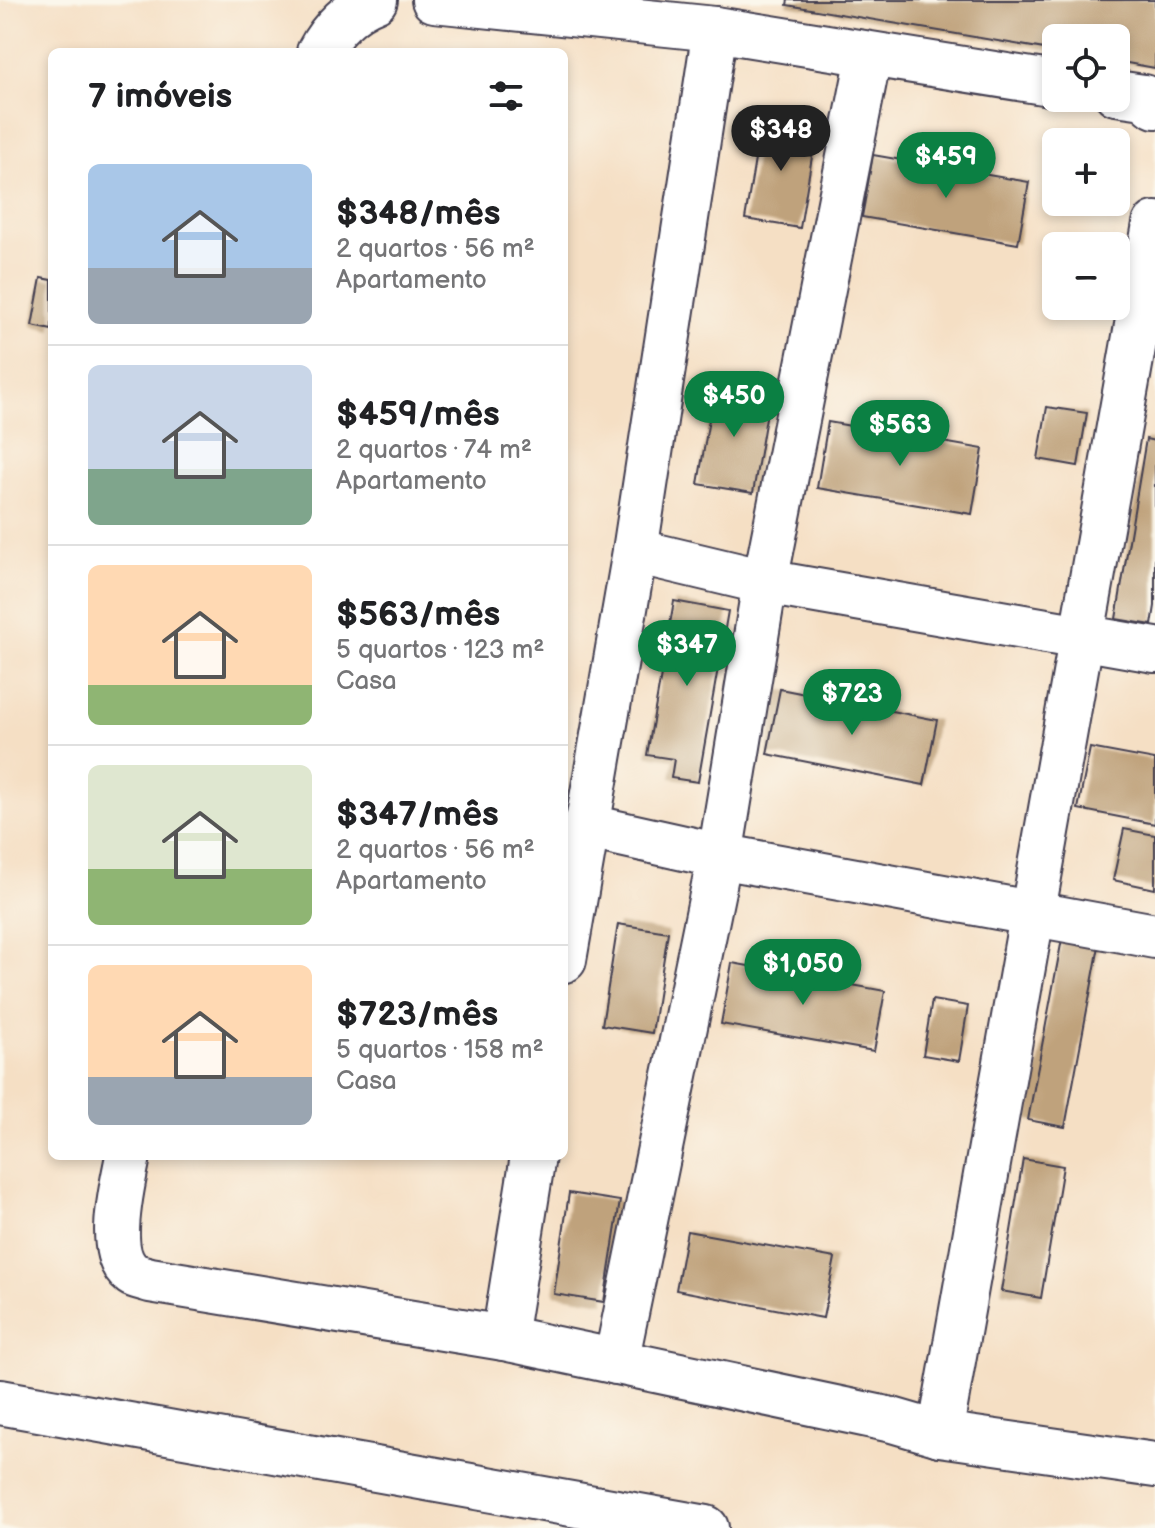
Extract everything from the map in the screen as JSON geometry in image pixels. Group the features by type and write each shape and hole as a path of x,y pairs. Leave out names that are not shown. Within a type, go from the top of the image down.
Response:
{"street":[{"path":"321,48 326,38 358,6 375,0"},
{"path":"434,0 715,29 1042,82"},
{"path":"568,934 635,551 715,29"},
{"path":"616,1362 720,856 765,582 869,56"},
{"path":"1130,95 1144,97 1155,106"},
{"path":"940,1434 1155,224"},
{"path":"635,551 765,582 1155,650"},
{"path":"585,826 720,856 1155,936"},
{"path":"127,1160 116,1224 121,1258 131,1273 150,1280 504,1338 892,1420 940,1434 1155,1465"},
{"path":"504,1338 532,1160"},
{"path":"0,1402 706,1528"}],"building":[{"path":"788,0 1155,0 1155,68 1130,64 1130,24 1042,24 1042,49 787,5"},
{"path":"762,118 817,127 800,228 745,219"},
{"path":"873,155 1029,182 1018,244 862,217"},
{"path":"41,278 48,279 48,329 32,326"},
{"path":"715,384 770,394 753,493 698,484"},
{"path":"1047,407 1087,413 1078,466 1038,459"},
{"path":"828,422 983,449 972,514 817,488"},
{"path":"1146,439 1155,441 1155,606 1152,625 1116,619"},
{"path":"674,601 728,611 698,782 671,778 674,759 647,755"},
{"path":"780,689 937,720 924,785 767,754"},
{"path":"1090,748 1155,760 1155,824 1078,809"},
{"path":"1124,829 1155,835 1155,889 1113,880"},
{"path":"618,924 668,932 652,1033 602,1025"},
{"path":"1062,939 1099,946 1065,1127 1028,1120"},
{"path":"732,963 885,991 874,1051 721,1024"},
{"path":"932,1000 968,1006 959,1061 923,1055"},
{"path":"1023,1159 1063,1166 1041,1298 1001,1291"},
{"path":"569,1193 620,1201 604,1302 554,1294"},
{"path":"687,1231 835,1258 823,1318 676,1290"}]}
